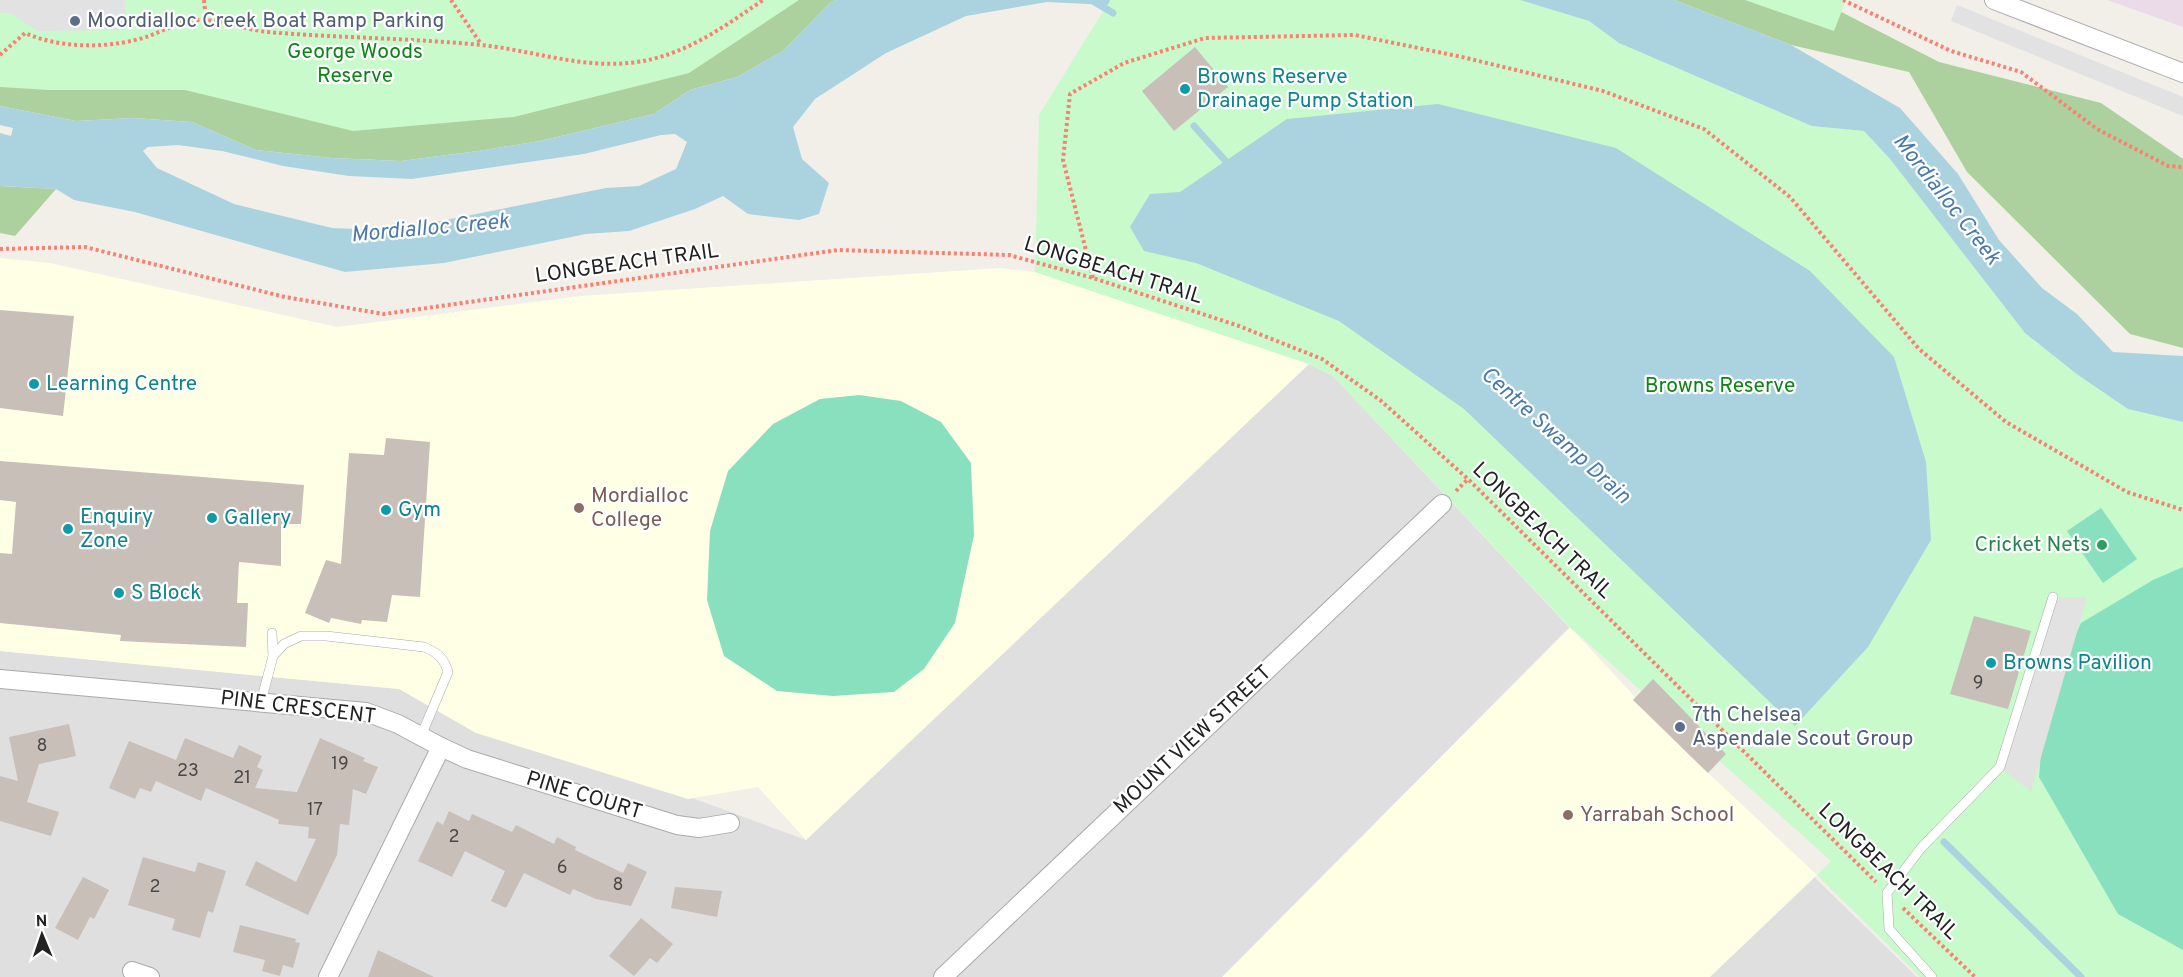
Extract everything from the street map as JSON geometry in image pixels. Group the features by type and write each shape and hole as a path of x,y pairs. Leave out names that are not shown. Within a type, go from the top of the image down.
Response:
{"street":[{"path":"1994,0 2183,73"},
{"name":"MOUNT VIEW STREET","path":"943,977 1442,504"},
{"name":"PINE CRESCENT","path":"0,679 366,712 441,747"},
{"path":"328,977 441,747"},
{"name":"PINE COURT","path":"441,747 467,759 677,825 699,828 730,823"},
{"path":"132,971 150,977"}],"lane":[{"path":"1932,977 1889,929 1888,898 1921,848 2001,767 2053,597"},
{"path":"261,702 273,656 272,633"},
{"path":"273,656 284,644 301,636 326,636 424,647 437,652 445,661 448,672 421,736"}],"path":[{"path":"204,0 206,20"},
{"path":"451,0 481,45"},
{"path":"0,55 25,33 44,41 64,43 127,42 190,21 206,20 267,32 481,45 594,63 651,60 694,44 763,0"},
{"path":"1843,0 1951,51 2020,72 2097,129 2168,166 2183,167"},
{"path":"1093,278 1063,160 1070,94 1124,63 1205,38 1355,34 1603,91 1704,129 1790,197 1919,349 2006,422 2127,492 2183,510"},
{"name":"LONGBEACH TRAIL","path":"0,249 85,248 285,297 384,314 838,250 1009,255 1093,278 1239,326 1322,359 1380,400 1468,479 1888,898 1975,977"}],"shaded area":[{"name":"Moordialloc Creek Boat Ramp Parking","path":"0,0 125,0 126,30 38,31 10,13 0,13"},
{"path":"2107,0 2183,0 2183,27"},
{"path":"1957,5 2183,97 2183,116 1951,21"},
{"name":"Mordialloc College","path":"0,258 50,263 337,327 581,296 1001,268 1035,272 1309,364 806,840 758,787 688,799 476,733 399,689 0,651"},
{"path":"1309,364 1333,376 1689,755 1917,977 0,977 0,651 399,689 806,840"},
{"path":"2053,597 2087,597 2031,792 2000,767"},
{"name":"Yarrabah School","path":"1570,627 1689,755 1817,875 1710,977 1222,977"}],"green space":[{"name":"George Woods Reserve","path":"0,0 799,0 689,73 514,117 353,131 185,90 49,90 0,87"},
{"name":"George Woods Reserve","path":"787,0 836,0 830,3 783,51 737,77 690,90 654,114 540,141 478,151 401,161 332,158 256,150 192,122 133,118 76,121 0,106 0,72"},
{"name":"Browns Reserve","path":"1110,0 1520,0 1589,21 1619,43 1812,126 1864,131 1890,159 2025,333 2078,375 2128,409 2183,422 2183,977 1920,977 1817,875 1831,861 1570,627 1333,376 1309,364 1035,272 1039,115"},
{"path":"1674,0 1818,0 1939,62 2101,103 2183,159 2183,348 2130,334 1967,172 1909,72 1791,45"},
{"path":"1745,0 1846,0 1834,31"},
{"path":"0,186 56,189 15,236 0,233"},
{"path":"859,395 901,401 941,422 971,463 974,535 955,623 924,669 894,692 833,696 777,691 724,656 707,600 710,531 728,471 773,424 820,399"},
{"name":"Cricket Nets","path":"2101,508 2137,559 2103,583 2067,531"},
{"path":"2183,567 2183,950 2118,914 2039,777 2045,702 2081,623 2153,580"}],"water":[{"name":"Mordialloc Creek","path":"836,0 1110,0 1108,5 1047,2 966,16 886,53 815,99 793,127 802,159 829,183 819,214 799,220 748,214 723,196 695,209 629,231 586,234 444,263 345,272 135,212 74,200 56,189 0,186 0,133 11,136 13,128 0,125 0,106 76,121 133,118 192,122 256,150 332,158 401,161 540,141 654,114 690,90 737,77 783,51 830,3","holes":["675,134 687,142 676,169 639,186 606,188 446,220 382,230 332,228 234,204 157,168 143,151 148,147 178,145 222,151 283,166 349,176 412,179 584,154 661,135"]},
{"name":"Mordialloc Creek","path":"1520,0 1674,0 1791,45 1900,108 1958,174 1999,240 2042,288 2077,314 2113,352 2183,356 2183,422 2128,409 2078,375 2025,333 1890,159 1864,131 1812,126 1619,43 1589,21"},
{"path":"1438,104 1616,148 1810,271 1894,357 1926,462 1931,540 1868,647 1795,726 1464,409 1339,321 1196,263 1144,251 1130,227 1150,194 1180,192 1287,119"}],"building":[{"name":"Browns Reserve Drainage Pump Station","path":"1195,47 1228,87 1174,131 1142,91"},
{"name":"Learning Centre","path":"0,310 74,316 63,416 0,408"},
{"name":"Gym","path":"386,438 430,442 420,597 392,595 387,622 362,620 361,624 331,618 329,623 305,613 326,560 341,564 349,453 384,455"},
{"path":"0,461 304,485 301,524 281,524 281,566 239,562 237,603 248,603 246,647 120,641 121,635 0,623 0,553 12,554 16,502 0,500"},
{"name":"Browns Pavilion","path":"1974,616 2031,631 2008,709 1950,694"},
{"name":"7th Chelsea Aspendale Scout Group","path":"1653,679 1726,754 1708,773 1633,700"},
{"path":"69,724 76,756 39,764 27,802 59,812 51,836 0,821 0,776 18,781 9,737"},
{"path":"185,738 233,758 239,745 262,756 257,767 263,770 255,788 297,792 320,738 365,758 363,761 378,767 366,794 353,789 349,825 340,824 337,855 308,915 245,885 256,861 296,882 316,839 308,838 309,827 278,824 279,820 206,788 201,801 156,781 151,792 140,788 135,799 109,788 129,741 176,760"},
{"path":"449,811 469,821 472,814 512,832 516,825 554,844 557,837 576,847 575,850 623,873 628,863 647,872 631,906 596,899 573,889 570,895 524,873 506,908 491,901 505,871 465,851 452,877 418,861 437,821 443,825"},
{"path":"143,857 195,872 198,862 226,871 213,913 208,911 200,938 172,930 175,919 128,905"},
{"path":"83,877 109,890 94,919 90,917 78,940 55,928"},
{"path":"675,887 722,891 717,917 671,908"},
{"path":"641,918 673,944 657,963 650,958 634,976 609,956"},
{"path":"240,925 296,939 295,942 300,943 293,968 283,965 280,976 262,971 265,960 233,952"},
{"path":"378,950 434,977 368,977"}],"waterway":[{"path":"1091,0 1113,13"},
{"name":"Centre Swamp Drain","path":"1194,126 1232,168"},
{"path":"1944,842 2081,977"}],"place":[{"name":"Moordialloc Creek Boat Ramp Parking","path":"75,21"},
{"name":"Browns Reserve Drainage Pump Station","path":"1185,89"},
{"name":"Learning Centre","path":"34,384"},
{"name":"Mordialloc College","path":"579,508"},
{"name":"Gym","path":"386,510"},
{"name":"Gallery","path":"212,518"},
{"name":"Enquiry Zone","path":"68,529"},
{"name":"Cricket Nets","path":"2102,545"},
{"name":"S Block","path":"119,593"},
{"name":"Browns Pavilion","path":"1991,663"},
{"name":"7th Chelsea Aspendale Scout Group","path":"1680,727"},
{"name":"Yarrabah School","path":"1568,815"}]}
